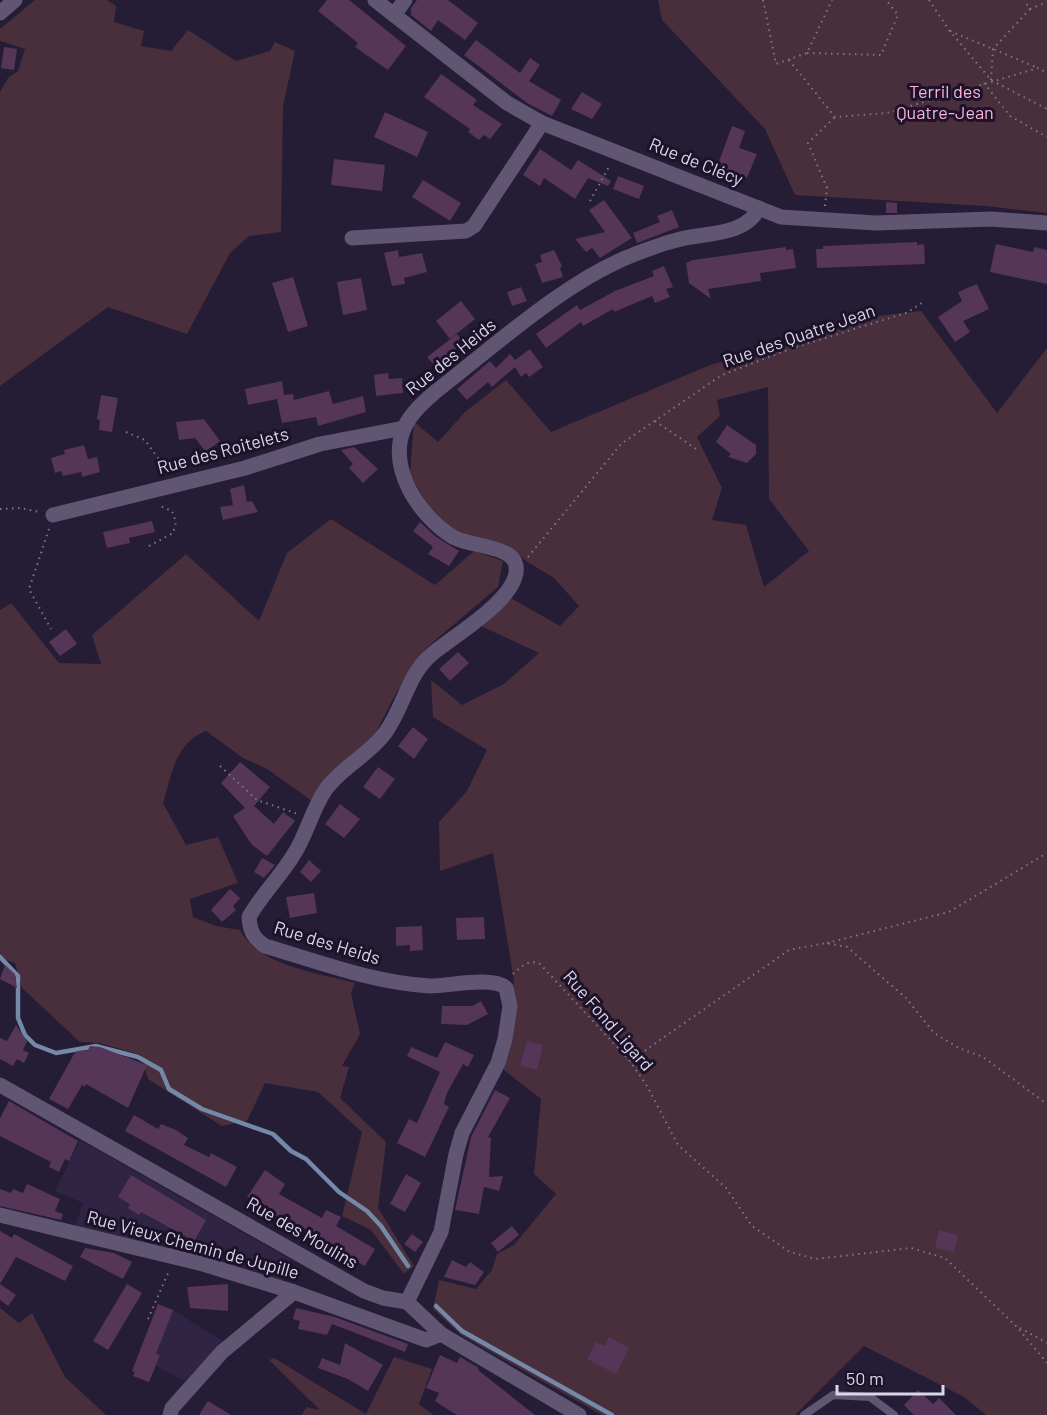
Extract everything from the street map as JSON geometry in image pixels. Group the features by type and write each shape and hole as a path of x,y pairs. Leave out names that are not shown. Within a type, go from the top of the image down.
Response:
{"street":[{"path":"0,13 15,0"},
{"name":"Rue de Clécy","path":"375,0 507,103 542,123 781,217 824,221 902,223 942,219 1012,219 1047,223"},
{"path":"394,15 405,0"},
{"path":"352,238 466,231 474,226 542,123"},
{"name":"Rue des Heids","path":"502,984 400,984 265,946 255,940 250,929 249,917 295,854 327,788 369,751 386,732 417,671 429,656 474,625 495,604 516,575 516,565 512,557 503,550 471,545 453,537 431,519 415,500 404,478 400,457 404,428 419,407 435,392 559,297 599,270 637,253 678,239 740,227 754,218 759,208"},
{"name":"Rue des Roitelets","path":"53,514 245,468 320,444 404,428"},
{"path":"502,984 510,996 510,1006 505,1039 498,1063 462,1133 441,1232 407,1302 441,1334 579,1415"},
{"name":"Rue des Moulins","path":"0,1085 364,1291 383,1299 407,1302"},
{"name":"Rue Vieux Chemin de Jupille","path":"0,1215 175,1258 294,1292 426,1340 441,1334"},
{"path":"170,1415 172,1408 222,1352 294,1292"}],"lane":[{"path":"804,1415 834,1395 870,1397 894,1415"}],"path":[{"path":"763,0 776,64 807,53 881,55 898,15 886,0"},
{"path":"807,53 832,0"},
{"path":"929,0 949,30 992,80 1047,109"},
{"path":"1024,0 1030,9"},
{"path":"992,80 993,49 1030,9 1047,2"},
{"path":"949,30 1047,73"},
{"path":"789,60 835,117"},
{"path":"824,221 827,188 808,143 835,117 887,113 1038,68"},
{"path":"984,83 1011,117 1047,137"},
{"path":"590,201 617,152"},
{"name":"Rue des Quatre Jean","path":"516,565 531,555 583,487 621,444 723,375 793,348 906,313 924,301"},
{"path":"655,421 699,451"},
{"path":"126,432 145,440 177,484"},
{"path":"149,546 173,533 176,522 172,512 160,505 150,506"},
{"path":"0,509 21,508 53,514 28,589 51,629"},
{"path":"220,766 257,800 290,809 310,820"},
{"path":"630,1061 789,950 949,912 1047,853"},
{"path":"826,943 847,948 906,998 933,1033 958,1048 983,1057 1047,1104"},
{"name":"Rue Fond Ligard","path":"502,984 524,964 533,961 540,964 630,1061 647,1086 678,1145 726,1188 752,1226 780,1246 790,1252 816,1259 911,1248 945,1258 1017,1327 1047,1363"},
{"path":"148,1319 175,1258"},
{"path":"1017,1327 1047,1343"}],"shaded area":[{"path":"80,1140 293,1261 282,1280 193,1254 74,1229 83,1203 55,1191"},
{"path":"158,1304 173,1310 224,1342 184,1381 156,1366 149,1382 133,1376 132,1371"}],"green space":[{"path":"35,0 107,0 116,6 114,22 144,31 141,46 171,51 188,30 236,61 270,51 275,42 295,51 283,106 281,232 249,236 230,253 187,334 108,307 0,386 0,92 8,78 18,71 25,49 0,41 0,29"},
{"name":"Terril des Quatre-Jean","path":"658,0 1047,0 1047,213 986,206 795,195 765,129 662,20"},
{"path":"921,311 997,413 1047,348 1047,1415 986,1415 964,1397 864,1346 795,1415 602,1415 461,1335 433,1309 439,1280 476,1289 492,1270 497,1254 514,1245 556,1194 534,1174 541,1099 504,1070 514,981 493,853 440,871 439,822 467,791 487,750 433,717 431,680 462,705 504,684 539,653 481,626 507,596 560,626 579,606 554,578 526,561 507,545 477,543 436,521 410,474 414,422 438,442 465,412 506,380 551,432 710,365 817,336 817,323","holes":["768,387 769,499 809,551 764,587 746,525 712,520 722,488 697,437 720,416 717,400"]},
{"path":"331,519 435,585 474,551 503,561 498,587 426,648 396,693 374,736 312,801 267,769 243,758 206,731 187,743 181,751 172,771 163,803 186,845 218,837 238,883 190,899 193,917 216,926 240,930 248,942 274,960 355,983 351,993 360,1034 342,1066 349,1067 340,1098 386,1142 378,1208 414,1266 404,1274 371,1230 342,1216 362,1132 318,1092 265,1083 247,1121 222,1126 148,1079 141,1055 100,1043 80,1042 22,988 15,963 0,958 0,610 11,603 59,663 101,664 92,635 186,554 259,621 287,553"},
{"path":"0,1308 19,1323 32,1313 65,1377 106,1415 0,1415"},
{"path":"394,1357 432,1369 419,1404 433,1415 302,1415 306,1407 320,1410 269,1360 274,1358 366,1414"}],"building":[{"path":"327,0 349,0 406,46 388,70 355,47 358,43 318,11"},
{"path":"417,0 448,0 478,23 465,40 438,20 431,31 411,15 411,8"},
{"path":"476,40 520,73 530,58 540,65 529,81 561,100 552,116 527,103 464,55"},
{"path":"4,47 17,49 14,70 1,68"},
{"path":"441,74 477,100 473,105 502,124 490,139 484,135 479,140 468,132 470,129 424,97"},
{"path":"582,92 602,104 592,119 571,109"},
{"path":"385,112 428,132 417,157 374,137"},
{"path":"732,126 745,131 739,148 757,154 747,178 717,167"},
{"path":"540,149 571,170 578,160 611,181 608,186 588,178 575,199 544,178 540,186 523,175"},
{"path":"334,159 385,165 382,191 331,185"},
{"path":"618,176 644,186 639,199 613,189"},
{"path":"423,180 461,203 450,221 412,197"},
{"path":"604,200 632,238 600,258 592,248 586,252 575,239 605,232 589,210"},
{"path":"886,202 897,203 897,213 886,213"},
{"path":"672,210 679,227 637,243 633,233 660,222 657,216"},
{"path":"917,242 917,245 924,244 925,264 817,268 816,249 823,249 823,246"},
{"path":"996,244 1033,252 1034,247 1047,250 1047,284 990,272"},
{"path":"786,247 786,250 793,249 796,268 760,273 761,281 708,289 711,299 689,283 686,263 693,260"},
{"path":"398,250 399,257 422,253 427,272 404,278 405,284 392,286 384,253"},
{"path":"554,250 562,266 560,268 563,277 542,283 535,264 542,262 540,255"},
{"path":"664,266 673,287 666,289 670,297 655,303 652,296 614,312 613,309 583,326 581,322 546,348 536,334 577,305 580,310 615,291 654,276 652,271"},
{"path":"293,277 308,326 288,332 272,283"},
{"path":"361,278 367,310 343,315 337,282"},
{"path":"977,284 989,309 963,321 970,332 955,342 938,317 962,301 958,292"},
{"path":"521,287 527,301 512,306 507,292"},
{"path":"461,301 475,319 450,339 436,321"},
{"path":"457,334 464,343 435,366 427,357"},
{"path":"530,349 543,367 529,377 526,373 521,377 515,367 492,387 488,382 467,400 457,389 490,361 496,368 510,354 515,360"},
{"path":"388,373 389,379 402,378 403,393 376,396 374,375"},
{"path":"282,381 284,395 293,394 294,400 329,391 333,404 363,396 366,412 318,426 316,417 282,423 277,399 248,405 245,389"},
{"path":"101,395 118,398 112,432 99,430 100,420 97,419"},
{"path":"204,419 220,441 206,452 195,438 179,440 176,422"},
{"path":"727,425 756,445 756,454 747,463 728,457 731,454 716,442"},
{"path":"84,445 88,459 97,457 100,472 82,477 81,472 63,476 61,471 55,473 51,458 65,454 64,450"},
{"path":"354,447 378,469 363,483 349,468 353,464 341,450"},
{"path":"244,485 247,502 252,501 258,512 223,520 220,507 233,505 230,489"},
{"path":"152,521 155,532 129,538 130,543 107,548 103,532"},
{"path":"420,522 435,536 459,551 449,566 428,554 433,547 413,531"},
{"path":"66,629 77,644 60,656 49,642"},
{"path":"458,652 469,663 450,681 439,669"},
{"path":"413,727 428,739 414,759 398,746"},
{"path":"240,762 270,787 254,806 274,824 283,812 295,821 267,856 252,845 233,816 245,808 221,783"},
{"path":"378,767 395,779 380,799 363,787"},
{"path":"340,804 360,819 344,838 325,824"},
{"path":"262,858 275,865 264,878 254,872"},
{"path":"309,860 321,871 311,882 300,872"},
{"path":"230,889 240,898 233,906 236,910 222,922 211,910"},
{"path":"314,893 317,913 290,918 286,897"},
{"path":"484,917 485,939 457,940 456,918"},
{"path":"422,926 423,950 410,951 410,945 396,946 396,927"},
{"path":"5,965 15,974 17,988 0,979"},
{"path":"481,1001 488,1014 467,1025 441,1024 442,1006 472,1006"},
{"path":"16,1025 27,1041 23,1050 29,1053 24,1063 17,1059 13,1066 0,1059 0,1038 7,1041"},
{"path":"527,1041 543,1045 537,1070 520,1066"},
{"path":"445,1042 474,1055 468,1067 463,1064 447,1093 444,1104 449,1107 425,1157 397,1143 409,1119 417,1123 440,1072 407,1056 411,1047 437,1058"},
{"path":"90,1046 100,1047 147,1065 128,1108 86,1084 85,1087 82,1085 68,1109 49,1099 74,1054 77,1051 88,1050"},
{"path":"495,1090 510,1098 488,1137 491,1138 489,1177 503,1176 499,1191 484,1187 479,1214 455,1210 471,1137"},
{"path":"9,1101 78,1141 69,1161 65,1159 59,1172 49,1167 51,1162 0,1136 0,1118"},
{"path":"134,1115 158,1129 161,1124 176,1130 188,1138 184,1145 209,1157 211,1153 237,1167 226,1187 125,1131"},
{"path":"265,1170 285,1184 279,1194 322,1218 326,1210 341,1217 336,1226 375,1249 365,1266 311,1237 312,1233 285,1218 283,1220 247,1197"},
{"path":"406,1174 421,1183 405,1212 390,1204"},
{"path":"131,1175 206,1220 194,1241 141,1212 139,1215 128,1208 130,1204 118,1197"},
{"path":"27,1184 60,1199 55,1211 63,1214 61,1220 0,1206 0,1189 11,1193 13,1189 23,1193"},
{"path":"512,1226 519,1235 498,1252 491,1243"},
{"path":"939,1230 958,1235 954,1252 935,1248"},
{"path":"0,1231 12,1238 14,1234 73,1266 65,1281 16,1257 0,1284"},
{"path":"412,1234 423,1242 415,1252 404,1244"},
{"path":"85,1248 114,1253 132,1262 123,1279 80,1257"},
{"path":"452,1260 466,1267 470,1262 484,1272 475,1285 444,1277"},
{"path":"0,1284 16,1295 8,1306 0,1300"},
{"path":"127,1284 142,1293 108,1350 93,1341"},
{"path":"228,1284 228,1311 190,1308 187,1287"},
{"path":"158,1304 173,1310 156,1354 160,1355 149,1382 133,1376 135,1372 132,1371"},
{"path":"296,1308 335,1317 408,1344 405,1352 332,1324 327,1335 298,1329 300,1321 293,1319"},
{"path":"609,1337 629,1348 616,1374 587,1359 596,1342 604,1346"},
{"path":"345,1343 383,1365 368,1391 348,1379 318,1368 322,1358 340,1365"},
{"path":"440,1355 457,1363 460,1357 479,1368 478,1370 535,1415 457,1415 447,1409 435,1401 439,1393 426,1388"},
{"path":"918,1390 933,1404 939,1398 956,1415 914,1415 904,1405"},
{"path":"208,1401 231,1415 199,1415"}],"waterway":[{"path":"0,957 18,976 18,1018 25,1035 35,1045 56,1053 96,1046 138,1057 161,1070 169,1089 202,1109 273,1134 291,1151 306,1159 339,1192 367,1211 381,1226 408,1266"},
{"path":"436,1306 462,1331 612,1415"}]}
